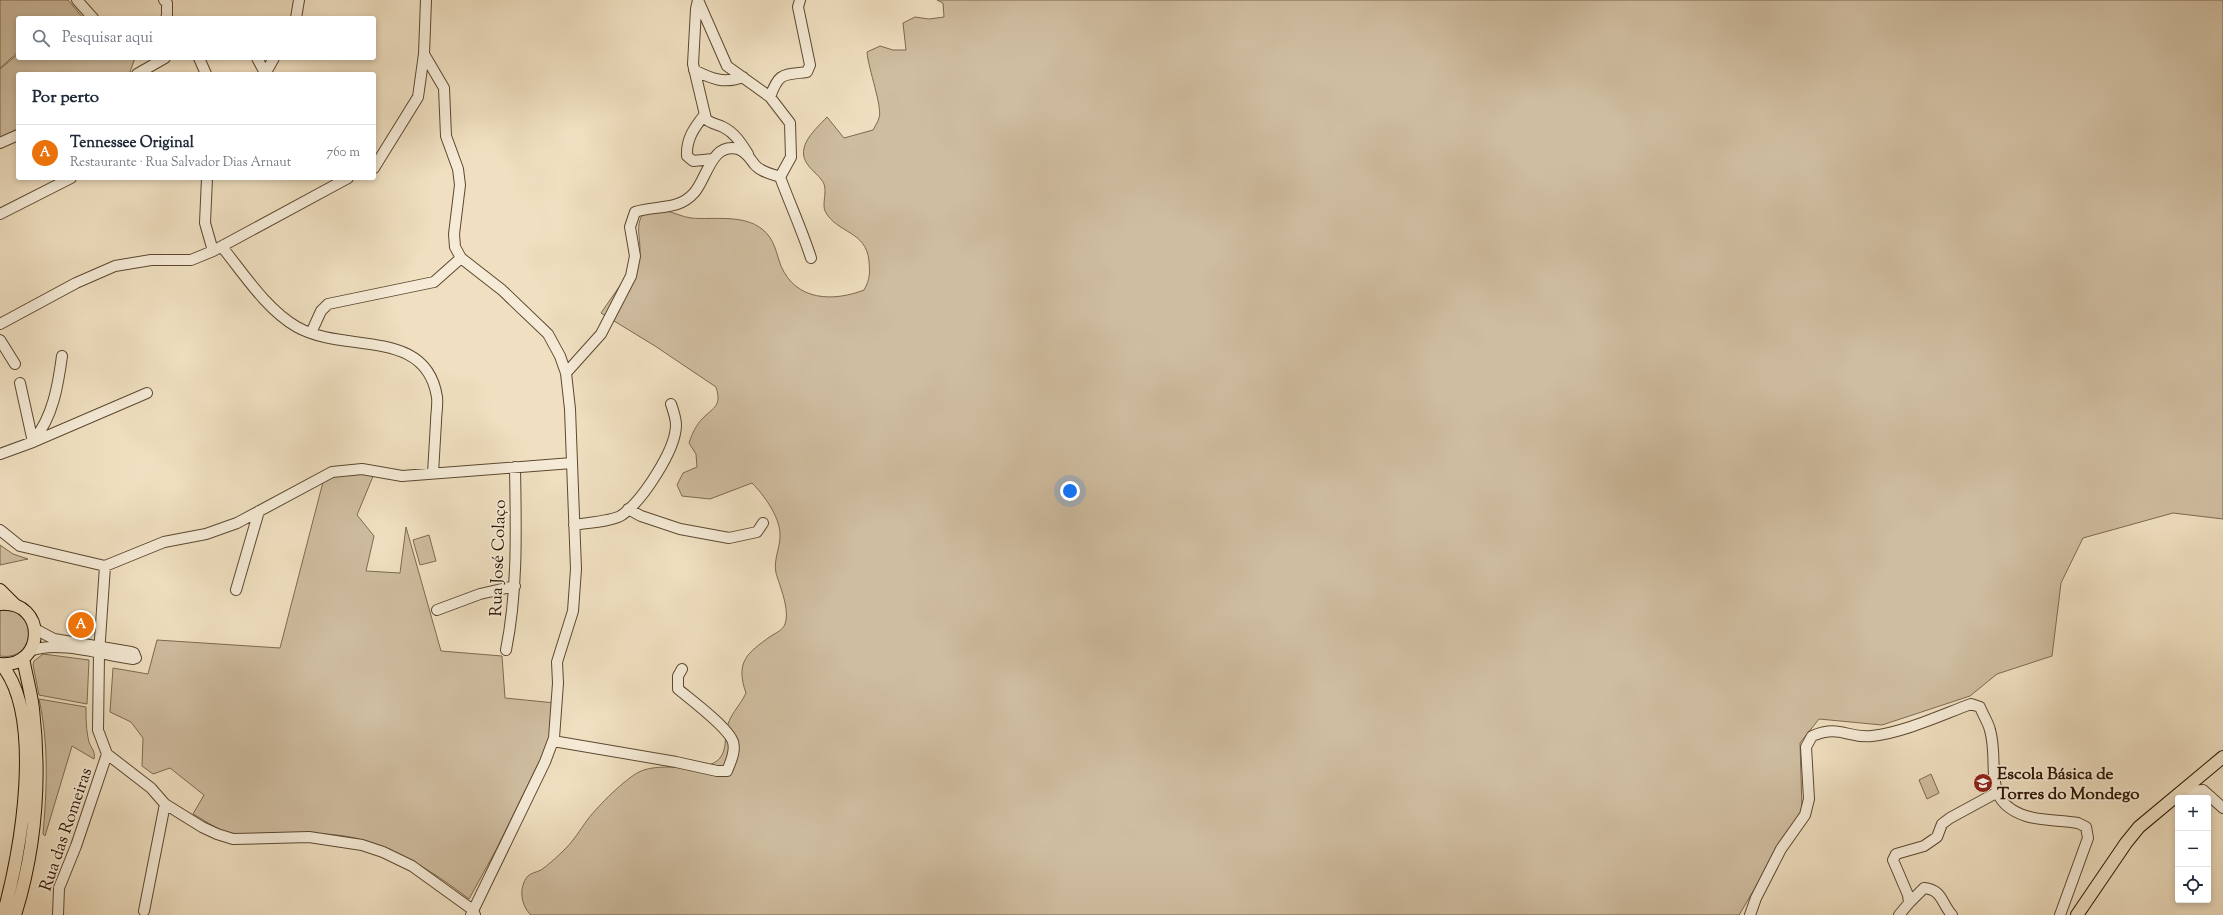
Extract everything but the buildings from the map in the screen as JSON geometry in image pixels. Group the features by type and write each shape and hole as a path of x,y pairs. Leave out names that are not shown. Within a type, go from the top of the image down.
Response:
{"main road":[{"path":"0,590 15,605 28,614 35,629 36,636 27,654 16,662 0,664 14,684 18,697 25,774 22,833 14,876 3,915"},
{"path":"0,604 15,605"},
{"path":"15,915 28,866 33,833 37,772 33,708 27,654"},
{"path":"2077,915 2126,842 2139,827 2223,757"}],"street":[{"path":"78,0 91,16"},
{"path":"164,0 167,3 167,16"},
{"path":"296,16 299,0"},
{"path":"376,165 418,97 424,54 426,0"},
{"path":"698,0 696,9 694,70 702,96 705,114 709,122 721,126 737,138 756,166 780,177 792,210 802,230 811,258"},
{"path":"698,0 727,66 770,97 790,124 791,157 780,177"},
{"path":"770,97 776,81 781,77 807,72 810,65 798,7 800,0"},
{"path":"105,566 99,650 98,730 107,754 151,788 165,804 202,827 233,839 309,836 362,844 412,866 438,883 473,913 545,762 553,741 557,716 557,662 573,611 575,593 570,409 566,373 560,356 548,334 502,290 460,258 456,247 454,234 460,185 458,169 446,136 444,88 424,54"},
{"path":"146,60 148,68"},
{"path":"141,72 162,60"},
{"path":"200,60 205,72"},
{"path":"258,60 264,72"},
{"path":"266,72 273,60"},
{"path":"694,70 710,78 723,82 743,77"},
{"path":"705,114 694,126 686,148 687,156 693,161 713,159"},
{"path":"0,143 16,136"},
{"path":"566,373 601,334 631,276 635,256 630,226 635,212 647,208 678,206 695,193 713,159 720,152 730,149 738,149 749,156"},
{"path":"0,214 67,180"},
{"path":"207,180 205,223 218,249 285,319 311,333 330,339 403,350 420,362 429,371 437,398 433,473"},
{"path":"0,324 76,283 115,266 151,260 191,260 218,249 344,180"},
{"path":"311,333 321,311 328,304 434,282 460,258"},
{"path":"0,340 15,364"},
{"path":"33,442 42,430 57,393 62,356"},
{"path":"20,383 33,442"},
{"path":"0,454 33,442 147,393"},
{"path":"574,525 621,516 641,497 667,454 676,424 671,404"},
{"path":"0,530 20,546 105,566 164,542 206,534 237,523 332,472 362,469 402,476 572,463"},
{"name":"Rua José Colaço","path":"506,650 513,614 515,586 514,467"},
{"path":"628,509 641,516 680,529 729,538 757,532 763,522"},
{"path":"236,590 259,511"},
{"path":"437,610 480,594 515,586"},
{"path":"35,629 54,639 99,650"},
{"path":"27,654 40,647 99,650"},
{"path":"553,741 676,762 717,772 727,772 733,756 734,742 726,730 678,689 678,676 682,670"},
{"path":"1750,915 1756,898 1781,849 1805,815 1809,799 1806,747 1812,736 1825,731 1837,730 1870,737 1894,731 1971,704 1980,707 1990,730 1993,778 1996,793 2009,807 2026,816 2078,823 2086,827 2088,838 2060,915"},
{"name":"Rua das Romeiras","path":"58,915 59,888 76,846 107,754"},
{"path":"2180,792 2203,790 2223,808"},
{"path":"1909,903 1908,895 1894,860 1896,854 1924,846 1937,836 1942,824 1950,818 1996,793"},
{"path":"144,912 165,804"},
{"path":"1899,915 1924,888 1933,889 1942,896 1945,907 1952,915"}],"shaded area":[{"path":"0,0 68,0 81,16 16,16 16,54 0,68"},
{"path":"937,0 2223,0 2223,519 2173,513 2083,538 2061,583 2052,656 1997,674 1970,696 1882,725 1819,719 1800,743 1802,809 1739,915 531,915 523,902 522,891 525,880 532,873 541,870 560,854 573,840 598,807 633,775 649,769 660,767 704,766 713,763 720,758 724,749 729,720 746,693 742,673 745,659 755,648 783,628 786,618 782,591 775,568 780,538 779,526 774,513 761,493 752,483 710,499 682,496 677,485 683,473 697,467 696,454 689,443 698,424 716,406 718,393 716,387 655,346 601,313 639,258 639,223 641,218 644,213 665,211 691,218 737,219 746,221 762,229 770,237 781,266 788,278 796,286 806,292 816,296 828,297 852,294 864,290 869,273 867,251 863,243 837,224 825,211 824,184 804,158 805,145 812,133 827,117 844,138 873,130 879,120 880,113 867,52 880,46 893,50 906,50 903,23 915,17 929,19 944,17 943,3"},
{"path":"16,56 16,60 134,60 130,72 16,72 16,130 0,137 0,69"},
{"path":"362,472 374,474 357,515 374,536 366,571 400,573 406,527 441,651 502,656 505,698 555,703 549,737 540,760 497,848 469,899 423,867 373,843 355,838 324,834 237,834 214,826 193,814 204,795 170,768 153,774 142,766 143,738 131,722 110,712 113,668 148,674 157,640 280,648 323,482 334,476"},
{"path":"429,535 436,561 420,565 413,540"},
{"path":"0,545 13,554 28,559 0,565"},
{"path":"0,610 13,611 22,616 27,624 29,633 27,643 22,651 13,656 0,656"},
{"path":"43,654 89,660 87,704 39,695 33,665 34,661"},
{"path":"39,699 86,707 88,738 94,754 94,759 72,746 45,836 43,834 46,750"},
{"path":"1931,774 1939,793 1927,799 1919,780"}],"place":[{"name":"Tennessee Original","path":"81,625"},
{"name":"Escola Básica de Torres do Mondego","path":"1983,783"}]}
